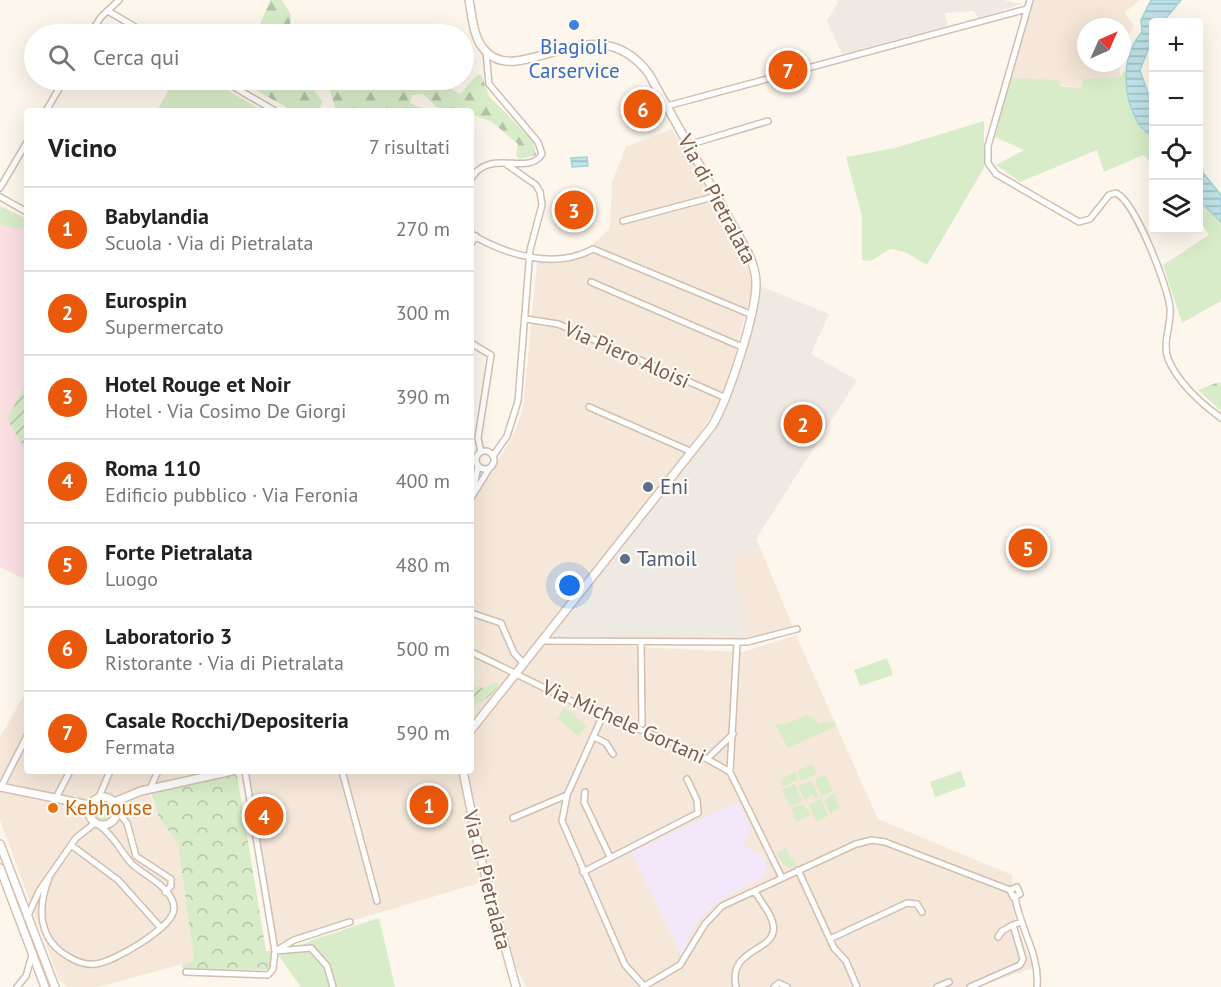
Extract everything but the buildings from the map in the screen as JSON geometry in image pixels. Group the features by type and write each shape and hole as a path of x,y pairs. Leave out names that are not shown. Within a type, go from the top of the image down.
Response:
{"street":[{"path":"97,24 119,0"},
{"path":"469,0 478,41 486,52 489,84 537,141 542,151 536,160 487,164 474,174"},
{"path":"1030,0 988,146 989,166 1005,180 1081,222 1090,219 1109,195 1116,193 1127,200 1152,254 1169,304 1166,349 1168,359 1183,382 1221,418"},
{"path":"667,106 1027,9"},
{"path":"108,11 130,24"},
{"name":"Via di Pietralata","path":"474,719 544,641 712,426 726,398 742,347 756,289 754,267 717,196 640,61 620,45 604,38 577,39 513,60 498,59 486,52"},
{"path":"48,108 58,90"},
{"path":"239,90 270,108"},
{"path":"688,144 768,121"},
{"path":"0,188 24,147"},
{"path":"493,456 505,441 515,413 526,319 531,248 542,206 541,195 536,185 506,164"},
{"path":"623,221 717,196"},
{"path":"0,197 24,210"},
{"path":"474,235 531,257 566,260 593,249 750,314"},
{"path":"591,282 742,347"},
{"name":"Via Piero Aloisi","path":"526,319 558,324 726,398"},
{"path":"474,345 491,355 478,438 481,452"},
{"path":"589,407 692,452"},
{"path":"474,485 478,466 476,457 481,452 489,452 493,456 494,463 474,492"},
{"path":"478,466 489,469"},
{"path":"474,614 501,623 514,653 524,664"},
{"path":"544,641 737,642 761,640 797,629"},
{"path":"641,642 642,724"},
{"path":"737,642 730,772 782,878"},
{"name":"Via Michele Gortani","path":"474,653 603,715 707,759 730,772"},
{"path":"603,715 567,795 562,821 625,965 644,987 680,965 696,937 715,912 731,901 856,844 880,841 987,879 1010,890 1011,895 1015,897 1021,922 1038,965 1037,987"},
{"path":"707,759 733,735"},
{"path":"594,737 606,743 613,754"},
{"path":"24,742 0,787 89,805"},
{"path":"56,798 68,774"},
{"path":"89,805 99,797 109,774"},
{"path":"150,789 157,774"},
{"path":"114,802 130,794 218,774"},
{"path":"186,972 268,975 273,969 275,951 246,774"},
{"path":"343,774 376,901"},
{"name":"Via di Pietralata","path":"464,774 480,855 516,987"},
{"path":"583,872 698,813 697,800 687,779"},
{"path":"585,792 584,802 610,857"},
{"path":"513,818 567,795"},
{"path":"99,797 106,797 114,802 117,811 127,823 136,856 171,879 171,886 165,892"},
{"path":"49,878 41,900 43,925 56,947 74,960 88,964 101,963 134,946 170,920 174,911 172,902 165,892 133,864 117,841 89,815 89,805"},
{"path":"20,921 28,917 36,895 71,844 85,828 112,822 117,811"},
{"path":"0,844 55,987"},
{"path":"71,844 118,880 161,928"},
{"path":"0,868 45,987"},
{"path":"798,870 834,948 846,961 857,987"},
{"path":"1010,890 1014,887 1020,889 1020,894 1015,897"},
{"path":"736,987 738,963 748,953 768,942 774,931 772,919 755,891"},
{"path":"831,939 907,903 917,904 922,912"},
{"path":"275,951 294,940 350,922"},
{"path":"998,937 1002,931 1021,922"},
{"path":"970,987 1020,965 1023,959 1013,925"},
{"path":"275,951 311,948 327,966 333,987"},
{"path":"19,987 26,976 32,955"},
{"path":"937,987 949,982"},
{"path":"774,987 782,983 788,987"}],"shaded area":[{"path":"837,0 1003,0 1022,4 978,18 974,11 945,13 948,26 842,54 827,21 838,3"},
{"path":"1033,0 1139,0 1125,13 1128,18 1077,18 1077,72 1120,72 1121,77 1083,79 1082,88 1010,78"},
{"path":"672,129 712,195 747,264 752,288 721,400 681,463 537,642 743,652 796,635 878,819 1012,875 1015,921 1033,968 977,987 526,987 510,956 493,879 277,943 249,774 474,774 474,475 489,477 514,433 523,408 537,262 571,255 591,246 610,228 612,182 626,147"},
{"path":"0,206 24,218 24,579 0,567"},
{"path":"760,286 829,314 811,354 857,380 756,539 761,550 732,558 749,640 551,638 716,426 727,407 736,380"},
{"path":"761,550 793,627 749,640 732,558"},
{"path":"24,695 24,774 194,774 146,785 159,818 178,843 194,961 98,987 68,987 59,980 0,820 0,737"},
{"path":"739,802 751,828 743,847 764,856 767,871 763,878 725,897 707,912 692,929 682,956 631,852"}],"green space":[{"path":"270,0 282,0 291,15 290,24 260,24"},
{"path":"1124,72 1137,122 1149,134 1149,160 1143,155 1104,172 1097,150 1020,182 996,165 1024,150 995,137 1010,78 1059,80 1061,86 1081,88 1083,79 1121,77"},
{"path":"481,74 489,96 533,141 536,155 519,159 516,155 518,144 492,122 474,115 474,108 438,108 423,94 412,95 410,103 421,108 335,108 330,90 453,90 460,94 464,90 474,90 475,77"},
{"path":"169,90 227,90 258,108 159,108"},
{"path":"256,90 314,90 322,101 320,108 288,108"},
{"path":"984,121 984,168 927,265 905,252 890,249 871,261 862,260 862,216 846,157 895,148"},
{"path":"1203,204 1221,222 1221,301 1182,323 1163,265 1209,235 1203,225"},
{"path":"0,206 24,218 24,229 0,225"},
{"path":"1219,382 1221,384 1221,411 1198,390"},
{"path":"24,387 24,448 7,419"},
{"path":"887,658 893,675 860,686 854,670"},
{"path":"496,682 499,684 491,695 474,705 474,686 484,688"},
{"path":"565,707 587,726 578,736 557,718"},
{"path":"806,715 813,717 819,724 834,721 836,726 788,748 775,724 787,724"},
{"path":"812,764 817,774 801,781 797,771"},
{"path":"961,771 966,786 935,797 930,782"},
{"path":"795,772 798,780 781,788 782,778"},
{"path":"237,775 266,951 271,951 270,970 184,969 181,965 194,961 178,843 159,818 151,793"},
{"path":"825,775 833,791 822,796 815,780"},
{"path":"811,780 819,797 815,799 812,795 805,800 798,786"},
{"path":"795,784 802,801 790,806 782,790"},
{"path":"834,793 840,807 830,814 824,800"},
{"path":"821,799 828,816 816,821 809,804"},
{"path":"99,802 107,802 112,807 110,818 99,820 94,815 94,807"},
{"path":"803,804 811,815 797,822 791,809"},
{"path":"786,848 791,860 794,859 797,866 789,868 782,863 777,852"},
{"path":"379,918 395,987 301,987 279,956 312,940"}],"water":[{"path":"1151,0 1181,0 1166,18 1149,18 1149,47 1140,70 1149,96 1149,134 1138,123 1128,99 1126,87 1126,72 1131,72 1131,50 1142,32 1141,20"},
{"path":"587,157 588,166 572,167 571,158"},
{"path":"1203,173 1221,195 1221,222 1203,204"}],"place":[{"name":"Biagioli Carservice","path":"574,25"},
{"name":"Casale Rocchi/Depositeria","path":"788,70"},
{"name":"Laboratorio 3","path":"643,109"},
{"name":"Hotel Rouge et Noir","path":"574,210"},
{"name":"Eurospin","path":"803,424"},
{"name":"Eni","path":"648,487"},
{"name":"Forte Pietralata","path":"1028,548"},
{"name":"Tamoil","path":"625,559"},
{"name":"Babylandia","path":"429,805"},
{"name":"Kebhouse","path":"53,808"},
{"name":"Roma 110","path":"264,816"}]}
